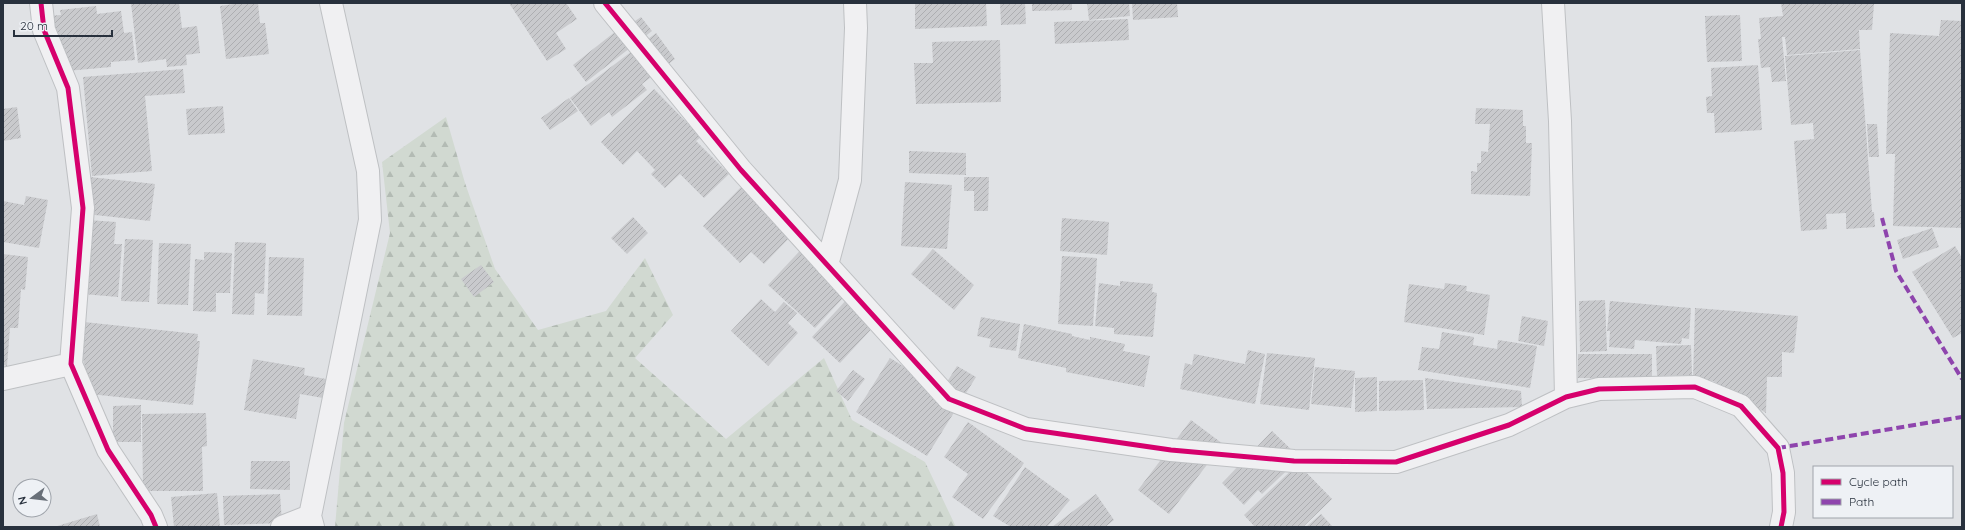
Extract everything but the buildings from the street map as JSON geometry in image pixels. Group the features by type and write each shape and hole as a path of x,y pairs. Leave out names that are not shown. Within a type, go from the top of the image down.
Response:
{"street":[{"path":"41,3 44,30 68,88 83,208 71,364 108,450 151,515 156,527"},
{"path":"282,527 312,522 370,220 368,171 331,3"},
{"path":"605,3 741,170 949,399 1026,429 1171,450 1294,461 1396,462 1509,426 1566,397 1599,389 1695,387 1741,406 1778,448 1783,473 1784,512 1782,527"},
{"path":"827,265 850,180 856,28 855,3"},
{"path":"1553,3 1560,121 1566,397"},
{"path":"3,379 71,364"}],"green space":[{"path":"446,117 465,183 495,269 538,330 606,311 645,258 673,315 635,358 726,439 824,358 852,420 925,462 956,527 335,527 344,423 390,233 382,162"}],"marked path":[{"path":"1882,218 1896,271 1962,379"},
{"path":"1778,448 1962,417"}],"cycle path":[{"path":"41,3 44,30 68,88 83,208 71,364 108,450 151,515 156,527"},
{"path":"605,3 741,170 949,399 1026,429 1171,450 1294,461 1396,462 1509,425 1566,397 1599,389 1695,387 1741,406 1778,448 1783,473 1784,512 1781,527"}]}
